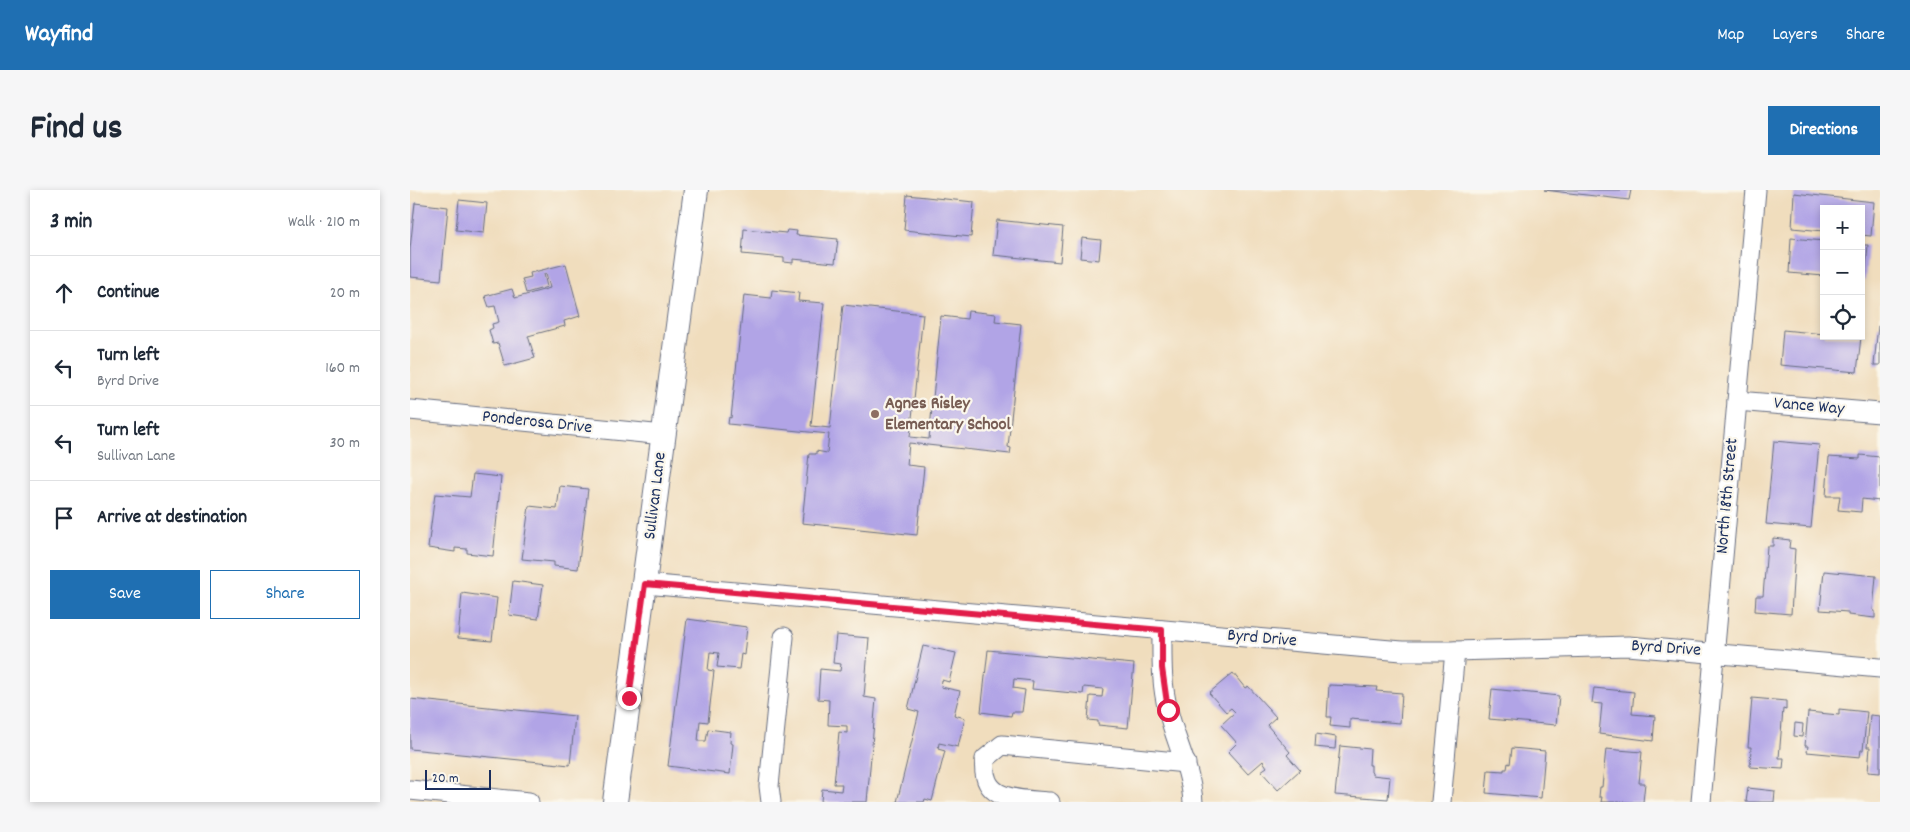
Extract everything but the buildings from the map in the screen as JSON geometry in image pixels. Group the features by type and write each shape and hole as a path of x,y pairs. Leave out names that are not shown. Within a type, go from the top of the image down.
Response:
{"street":[{"name":"Sullivan Lane","path":"615,802 696,190"},
{"name":"North 18th Street","path":"1701,802 1756,190"},
{"name":"Vance Way","path":"1737,400 1880,414"},
{"name":"Ponderosa Drive","path":"410,410 664,435"},
{"name":"Byrd Drive","path":"645,584 1402,651 1628,646 1880,668"},
{"path":"1162,630 1162,668 1168,710 1186,763 1194,802"},
{"path":"771,802 769,786 784,637"},
{"path":"1442,802 1455,651"},
{"path":"1050,802 1004,797 994,792 987,784 983,772 985,759 1002,746 1186,763"},
{"path":"410,790 529,802"}],"place":[{"name":"Agnes Risley Elementary School","path":"875,414"}],"route":[{"path":"629,698 645,584 1162,630 1162,668 1168,710"}]}
